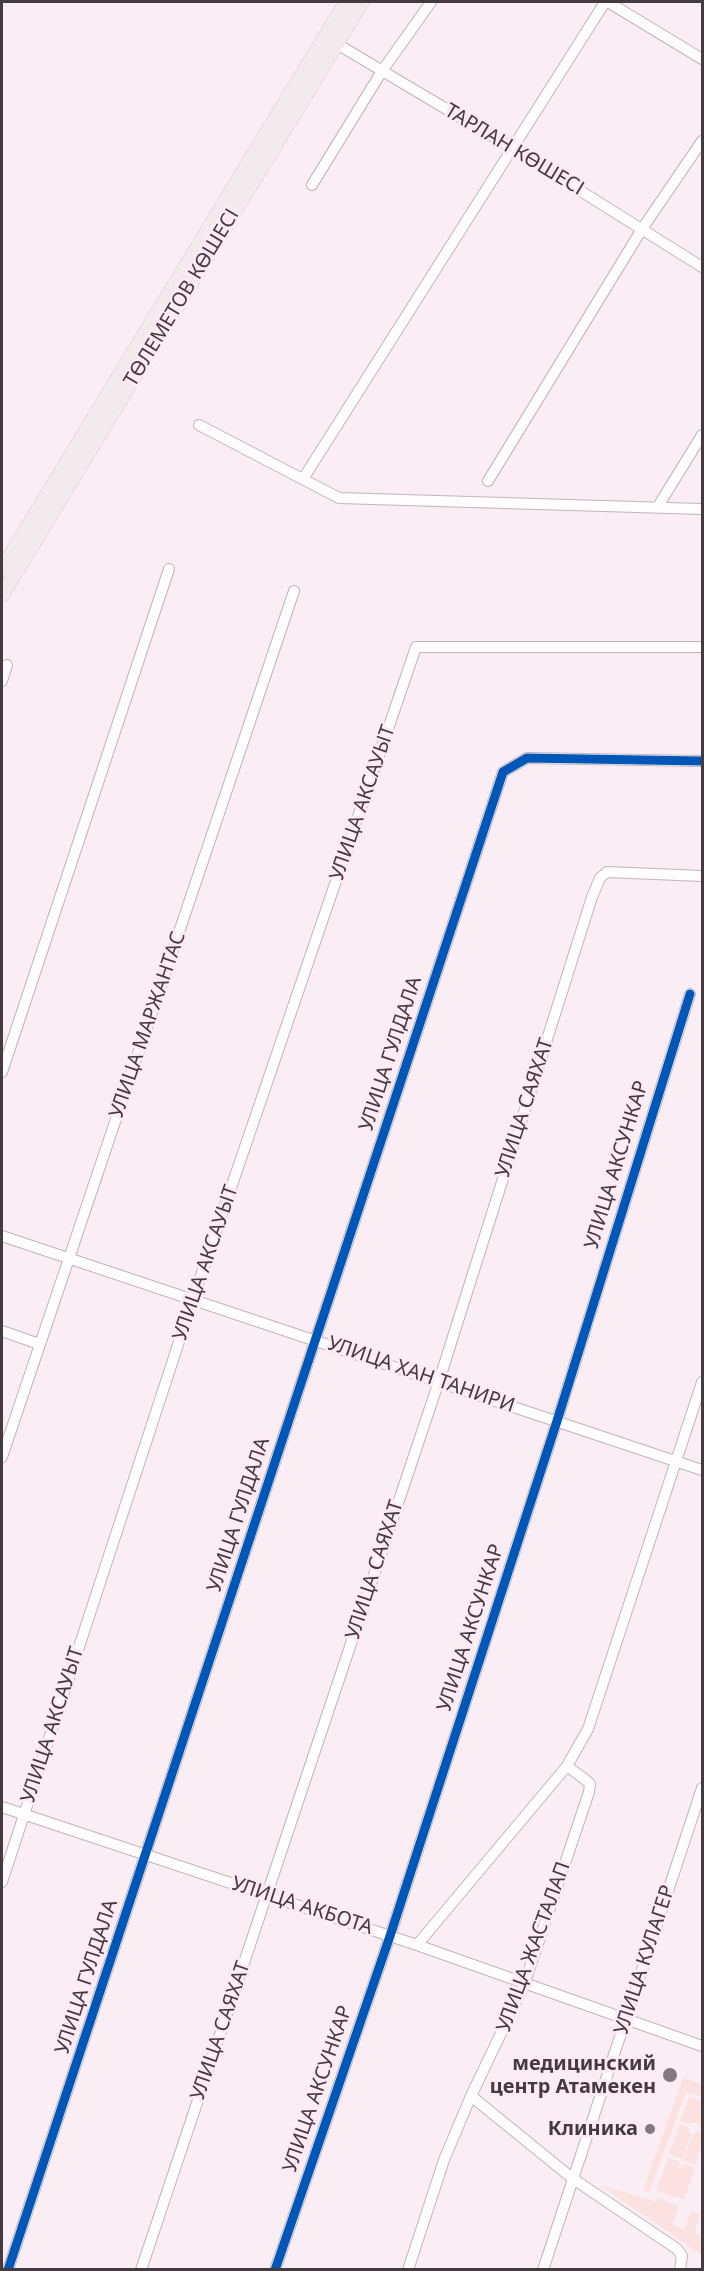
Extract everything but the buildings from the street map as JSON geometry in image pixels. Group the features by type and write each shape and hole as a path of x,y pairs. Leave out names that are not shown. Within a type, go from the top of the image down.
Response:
{"main road":[{"name":"ТӨЛЕМЕТОВ КӨШЕСІ","path":"2,595 330,40 346,2"},
{"name":"ТӨЛЕМЕТОВ КӨШЕСІ","path":"2,569 330,40 362,2"}],"street":[{"path":"312,185 382,71 432,2"},
{"path":"303,479 607,2 702,59"},
{"name":"ТАРЛАН КӨШЕСІ","path":"330,40 512,148 702,267"},
{"path":"488,481 642,229 702,141"},
{"path":"200,425 339,498 702,509"},
{"path":"657,508 702,435"},
{"path":"2,1072 169,568"},
{"name":"УЛИЦА МАРЖАНТАС","path":"2,1457 294,591"},
{"name":"УЛИЦА АКСАУЫТ","path":"2,1882 193,1299 416,647 702,648"},
{"path":"2,681 7,665"},
{"name":"УЛИЦА ГУЛДАЛА","path":"8,2270 503,772 527,758 702,761"},
{"name":"УЛИЦА САЯХАТ","path":"141,2270 439,1381 592,897 600,878 607,872 702,876"},
{"name":"УЛИЦА АКСУНКАР","path":"275,2270 390,1936 557,1421 690,994"},
{"name":"УЛИЦА ХАН ТАНИРИ","path":"2,1236 702,1470"},
{"path":"2,1331 39,1344"},
{"path":"417,1945 567,1766 588,1729 702,1382"},
{"name":"УЛИЦА ЖАСТАЛАП","path":"408,2270 444,2160 471,2096 524,1985 589,1792 590,1784 567,1766"},
{"name":"УЛИЦА КУЛАГЕР","path":"543,2270 702,1788"},
{"name":"УЛИЦА АКБОТА","path":"2,1807 417,1945 524,1985 702,2046"},
{"path":"471,2096 572,2178 677,2249 681,2266"}],"shaded area":[{"path":"683,2078 702,2084 702,2097 686,2092 649,2192 643,2190"},
{"path":"689,2097 702,2102 702,2129 696,2122 688,2124 680,2121"},
{"path":"680,2124 687,2126 691,2134 682,2159 669,2154"},
{"path":"702,2132 702,2144 695,2165 683,2160 693,2134"},
{"path":"668,2158 680,2162 678,2167 682,2168 684,2164 695,2168 684,2200 656,2190"},
{"path":"598,2184 656,2202 658,2198 679,2206 672,2224 684,2230 691,2211 700,2214 694,2233 702,2236 702,2255"}],"cycle path":[{"path":"8,2270 503,772 527,758 702,761"},
{"path":"275,2270 390,1936 557,1421 690,994"}],"place":[{"name":"медицинский центр Атамекен","path":"670,2075"},
{"name":"Клиника","path":"650,2129"}]}
